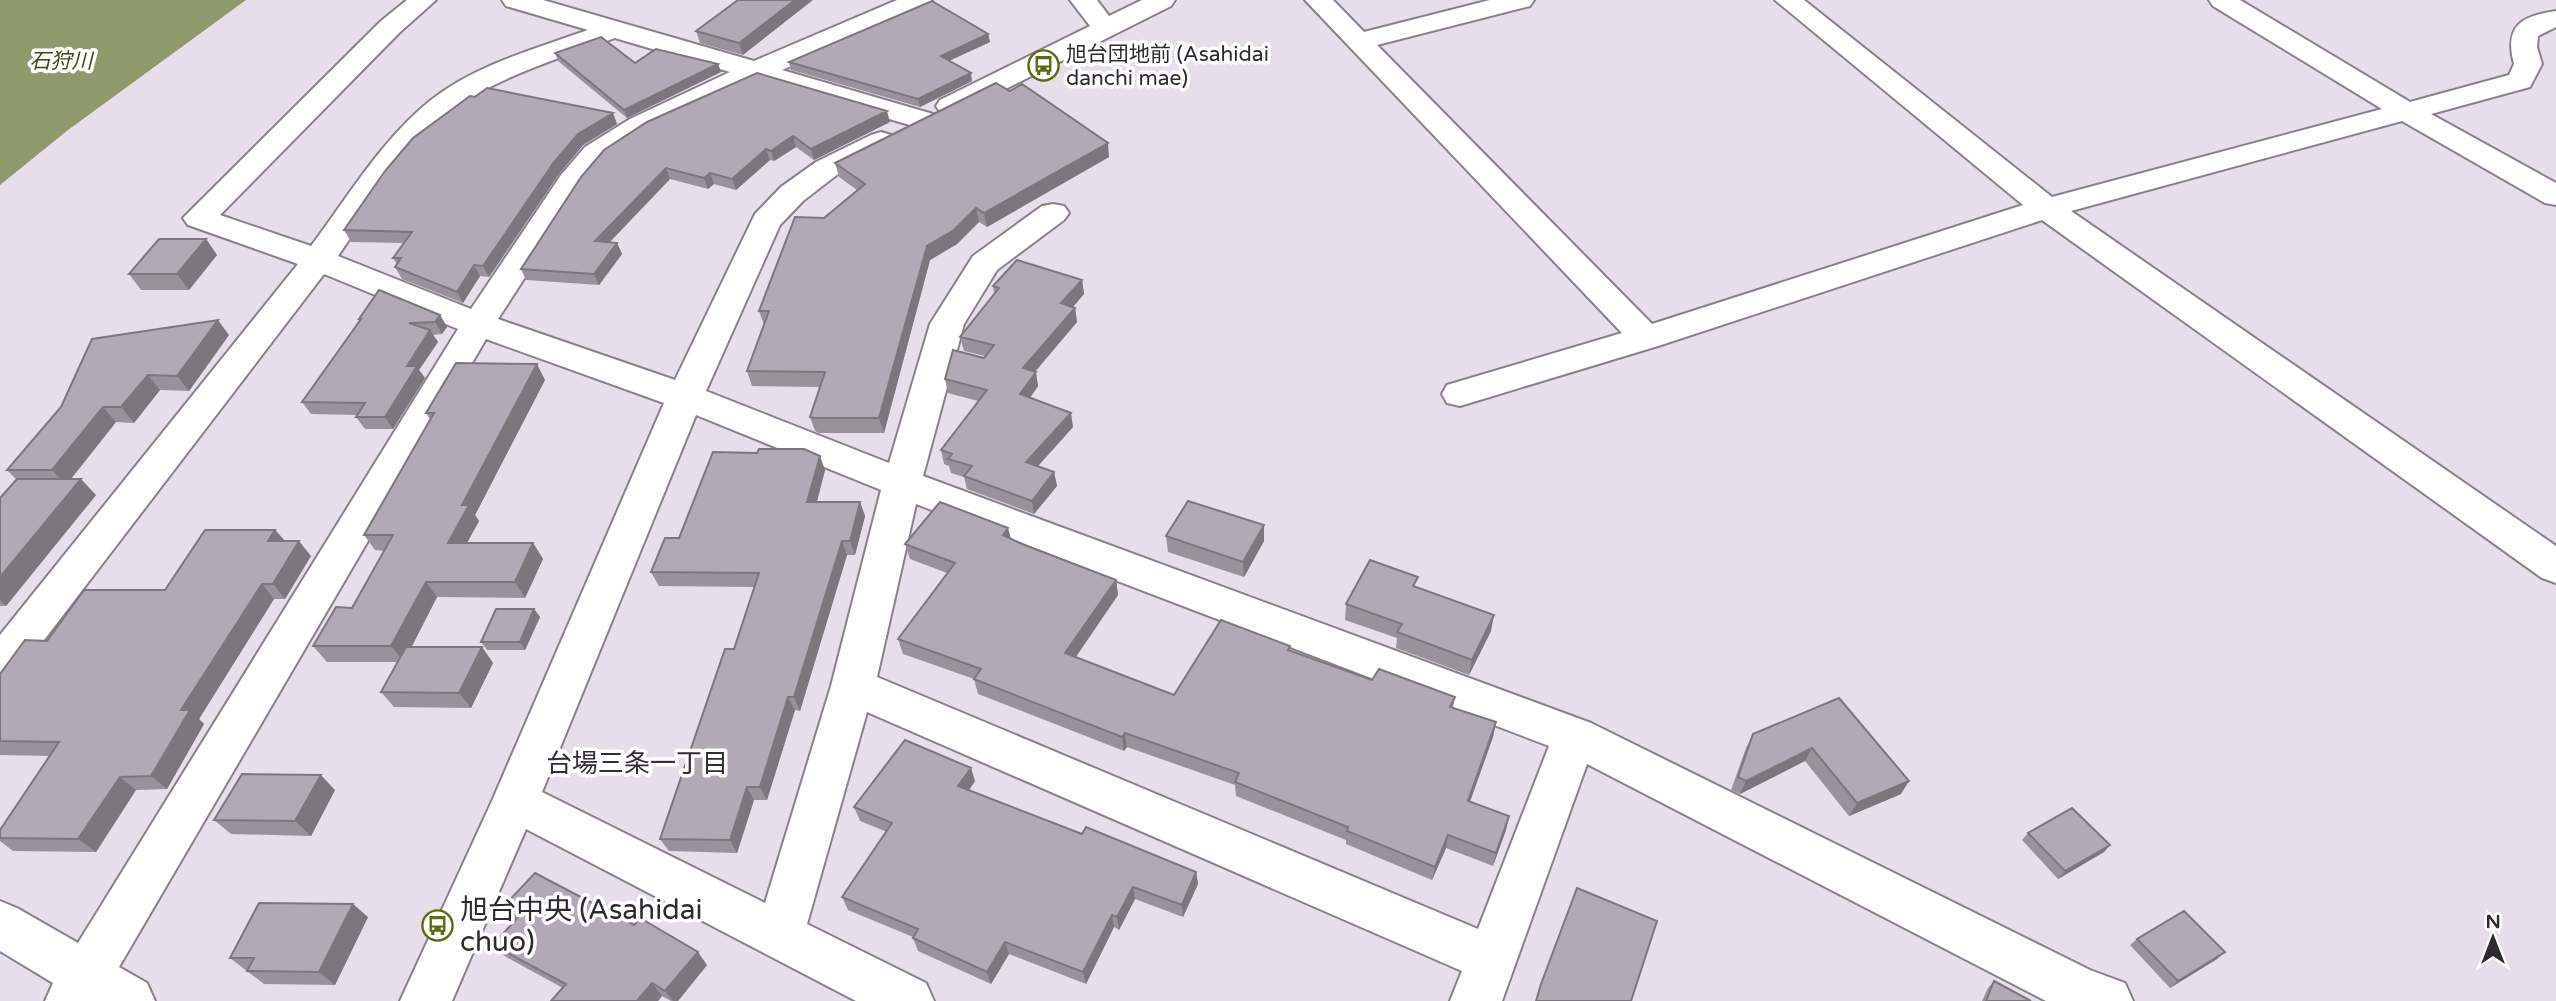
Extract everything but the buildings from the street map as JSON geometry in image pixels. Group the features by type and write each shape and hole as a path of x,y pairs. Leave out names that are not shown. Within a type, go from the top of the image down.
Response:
{"street":[{"path":"423,0 390,27 199,218 318,260 478,324 685,397 902,483 1575,737 2079,991 2107,1001"},
{"path":"515,0 923,120"},
{"path":"1083,0 1106,29"},
{"path":"426,1001 515,801 685,397 766,221 792,194 827,168 1162,0"},
{"path":"1318,0 1646,338"},
{"path":"1360,41 1521,0"},
{"path":"1788,0 2046,208 2556,567"},
{"path":"2222,0 2408,113 2556,196"},
{"path":"79,988 478,324 572,181 596,153 640,125 911,1"},
{"path":"1460,394 1646,338 2046,208 2520,81 2528,64 2523,47 2525,32 2543,21 2556,19"},
{"path":"0,666 318,260 399,149 441,106 495,74 617,28"},
{"path":"779,936 853,686 902,483 947,324 985,262 1053,213"},
{"path":"853,686 1484,980 1575,737"},
{"path":"515,801 908,1001"},
{"path":"0,924 79,988 129,1001"}],"water":[{"name":"石狩川","path":"0,0 246,0 68,130 0,185"}],"place":[{"name":"旭台団地前 (Asahidai danchi mae)","path":"1043,66"},
{"name":"旭台中央 (Asahidai chuo)","path":"437,925"}],"district":[{"name":"台場三条一丁目","path":"637,763"}]}
